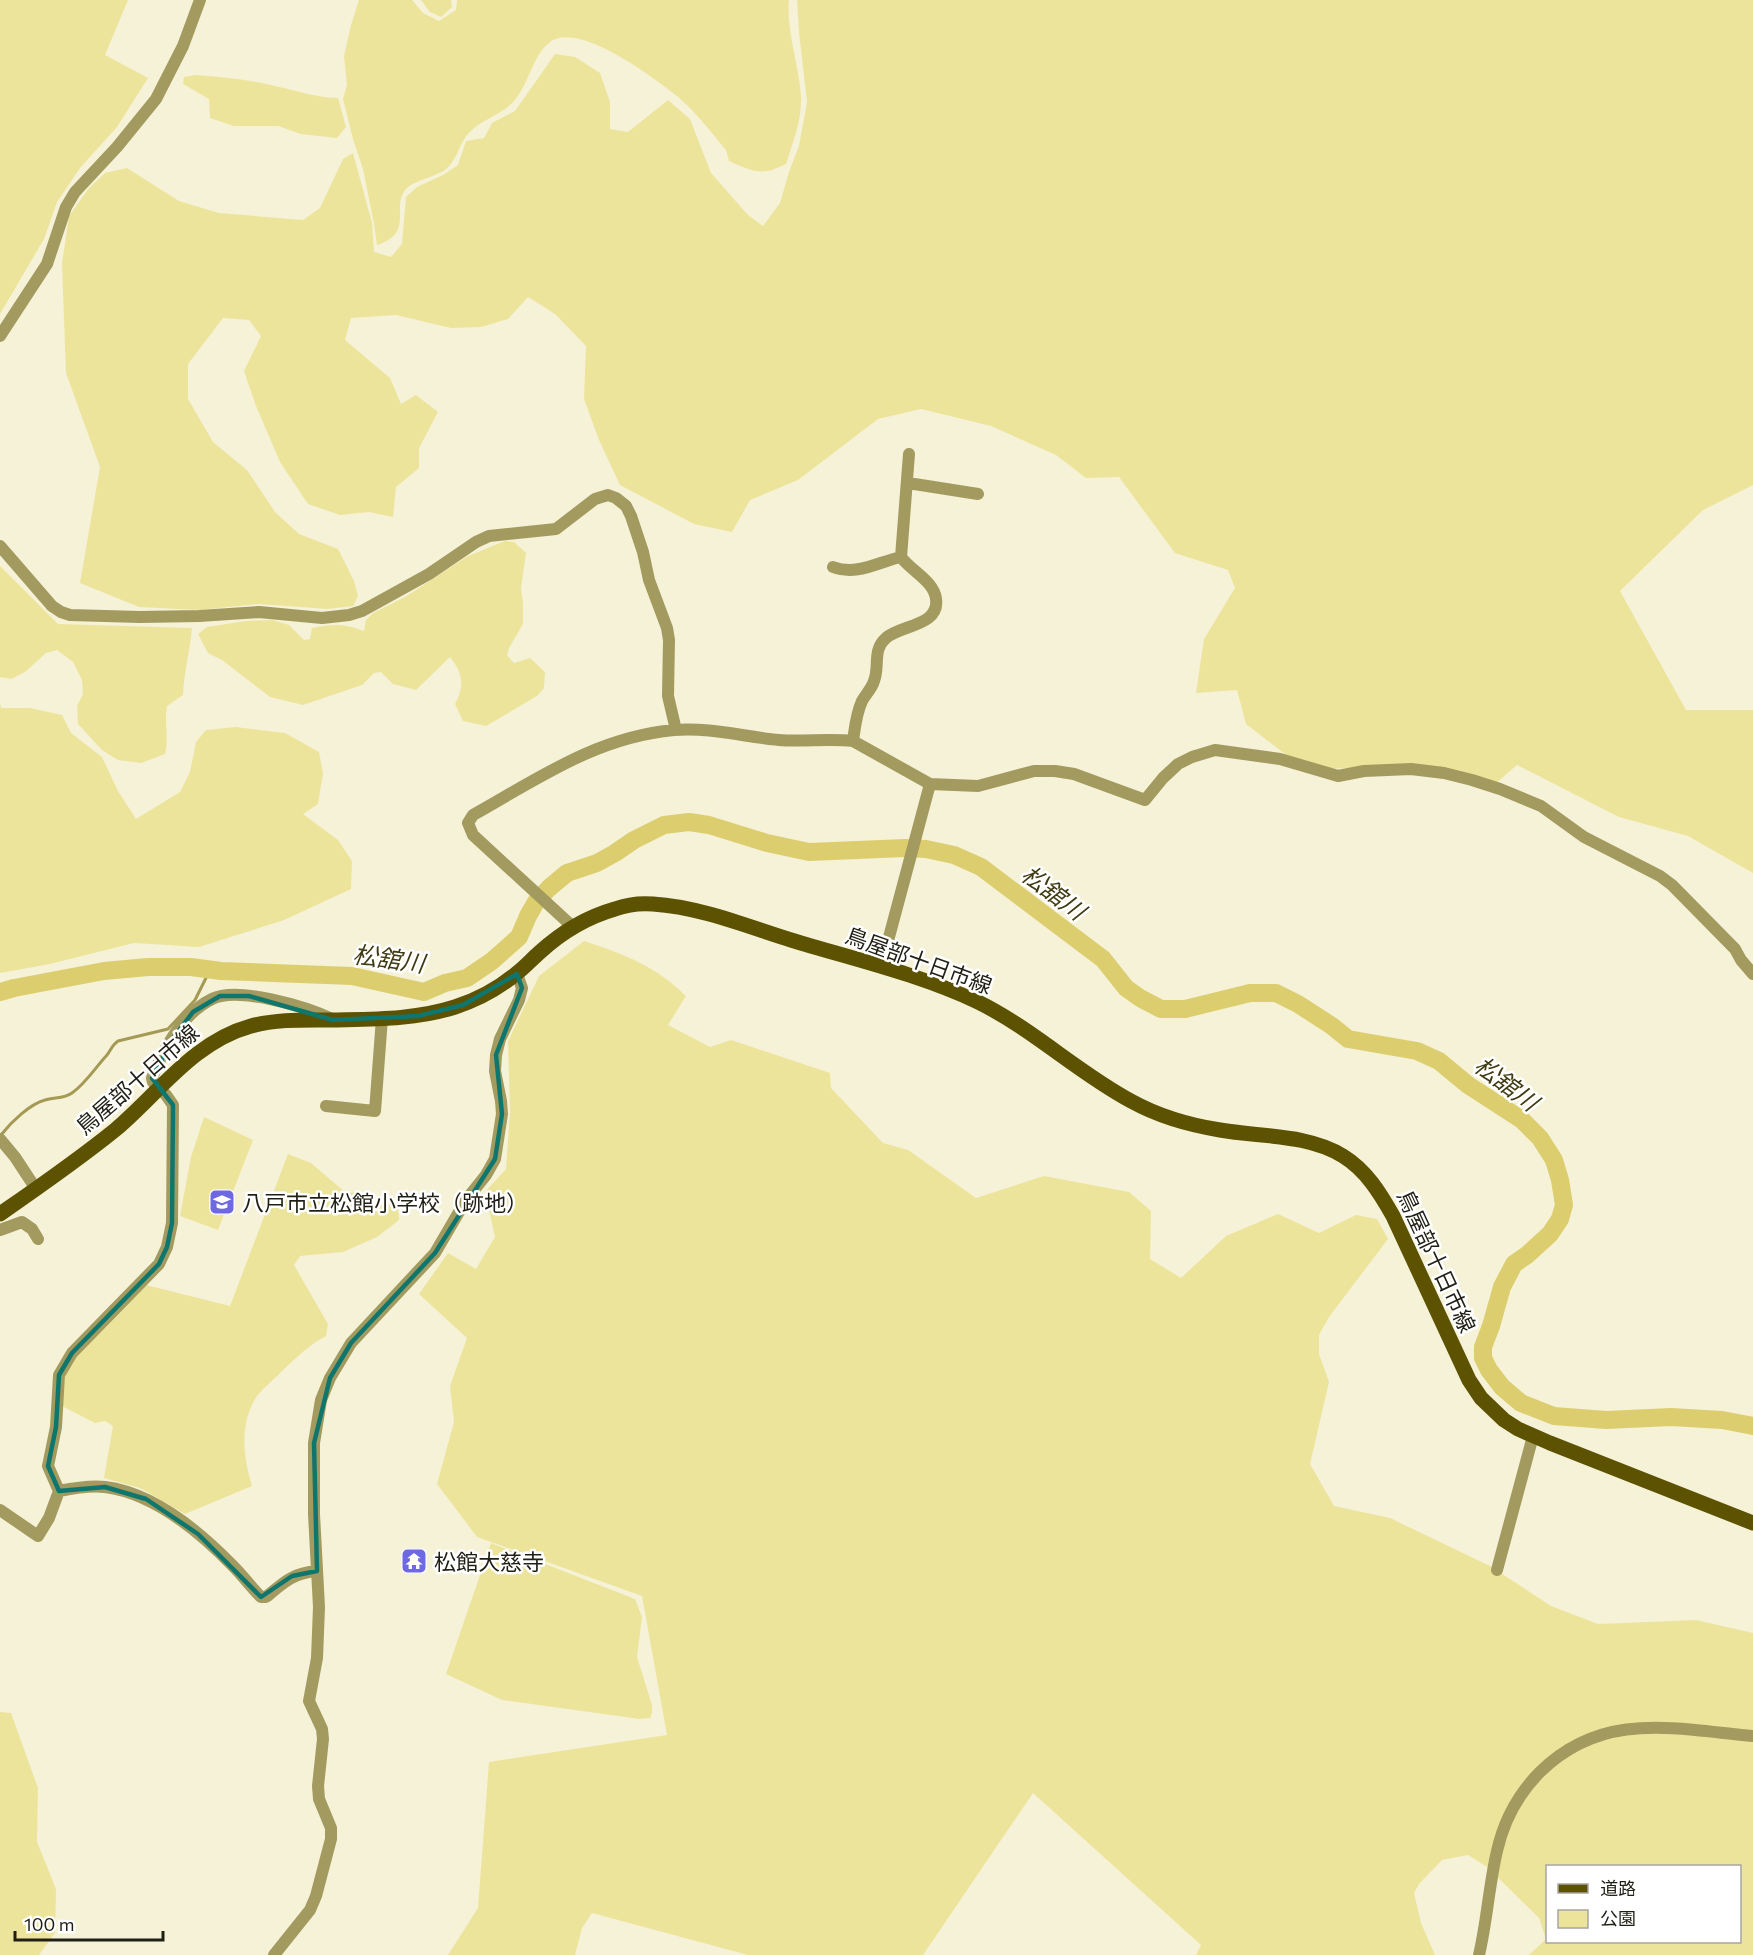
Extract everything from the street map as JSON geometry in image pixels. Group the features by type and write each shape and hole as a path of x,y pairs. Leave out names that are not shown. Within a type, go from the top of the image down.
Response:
{"main road":[{"name":"鳥屋部十日市線","path":"0,1214 116,1128 191,1057 212,1042 236,1030 279,1021 418,1016 443,1011 489,993 517,974 544,948 594,915 620,907 650,903 691,909 881,967 980,1003 1015,1023 1130,1101 1158,1113 1189,1124 1315,1144 1344,1156 1368,1177 1380,1193 1393,1216 1469,1380 1491,1408 1504,1420 1533,1436 1753,1523"}],"street":[{"path":"0,336 47,264 66,207 75,192 117,147 156,99 183,46 200,0"},
{"path":"853,741 856,714 874,681 877,652 881,644 894,633 929,618 935,610 937,601 934,591 901,557 909,454"},
{"path":"908,483 978,494"},
{"path":"0,546 52,606 70,615 152,617 259,612 333,618 362,611 383,600 489,536 556,529 595,499 608,495 626,506 631,516 643,552 649,580 667,628 669,640 668,696 676,730"},
{"path":"833,567 841,571 853,571 901,557"},
{"path":"573,927 473,835 468,823 473,815 570,760 610,742 632,736 676,730 725,732 781,740 853,741 930,784 978,786 1034,771 1055,771 1074,774 1145,800 1178,764 1215,750 1280,759 1338,776 1386,769 1444,773 1500,789 1541,806 1584,837 1660,876 1672,885 1735,949 1753,974"},
{"path":"881,967 930,784"},
{"path":"274,1955 310,1910 331,1839 331,1828 319,1799 322,1730 309,1701 317,1658 319,1607 314,1443 321,1400 330,1378 351,1343 435,1253 466,1200 486,1175 495,1159 502,1114 495,1071 496,1056 500,1040 519,1000 522,988 517,974"},
{"path":"0,1510 38,1536 49,1518 59,1491 48,1466 56,1427 59,1375 72,1353 159,1264 167,1247 172,1223 173,1105 152,1078 174,1037 193,1012 213,998 230,995 274,1000 316,1011 333,1020"},
{"path":"326,1106 375,1111 382,1018"},
{"path":"0,1139 36,1189"},
{"path":"0,1230 22,1222 32,1229 38,1239"},
{"path":"1497,1570 1533,1436"},
{"path":"59,1491 85,1486 105,1487 146,1499 198,1534 232,1564 261,1597 266,1597 292,1576 301,1572 317,1571"},
{"path":"1479,1955 1497,1850 1505,1823 1515,1802 1529,1783 1565,1751 1588,1738 1628,1729 1677,1729 1753,1736"}],"highlighted area":[{"path":"517,974 522,988 496,1055 502,1114 495,1159 435,1253 351,1343 330,1378 314,1443 317,1571 292,1576 261,1597 198,1534 146,1499 105,1487 59,1491 48,1466 56,1427 59,1375 72,1353 159,1264 167,1247 172,1223 173,1105 152,1078 174,1037 193,1012 220,996 249,996 333,1020 418,1016 463,1005"}],"green space":[{"path":"0,0 128,0 105,55 148,78 117,127 80,168 57,202 44,239 0,314"},
{"path":"359,0 412,0 423,13 439,21 456,10 457,0 789,0 789,23 800,84 801,105 786,164 770,170 757,171 729,161 726,150 703,122 684,102 666,88 634,65 595,44 561,38 549,43 543,49 522,89 511,104 471,130 449,167 408,187 400,202 399,226 396,233 389,240 377,245 363,169 343,99 347,85 344,56"},
{"path":"421,0 451,0 452,7 441,17 430,12"},
{"path":"797,0 1753,0 1753,485 1703,510 1620,591 1686,710 1753,710 1753,873 1688,836 1619,817 1517,765 1496,783 1348,768 1326,769 1294,761 1246,724 1237,690 1196,693 1204,639 1235,588 1228,570 1175,553 1119,477 1086,478 1056,455 991,426 921,409 878,419 798,480 750,500 732,532 694,524 620,485 599,440 584,399 586,346 555,314 528,297 508,319 481,327 451,328 396,315 351,318 345,340 390,378 401,404 416,395 438,412 419,448 419,468 396,487 393,517 369,512 340,515 308,504 280,462 244,371 261,336 249,320 223,318 188,364 188,399 213,442 247,470 275,512 299,534 338,549 354,581 358,596 353,606 328,609 259,604 198,610 139,607 80,583 100,467 66,373 62,264 69,216 89,188 105,173 127,168 179,201 219,213 303,220 320,208 343,159 353,153 372,223 374,252 391,257 402,244 406,197 417,187 458,165 466,141 484,138 492,123 515,111 555,54 575,57 600,73 610,102 610,129 628,132 668,100 690,119 711,173 748,215 763,226 780,203 799,146 807,102"},
{"path":"196,75 248,81 315,96 338,98 346,127 337,138 301,134 278,126 234,126 210,118 209,99 183,84 184,77"},
{"path":"505,541 514,542 526,553 521,588 523,624 507,655 514,663 530,658 545,672 544,688 537,696 486,726 463,721 455,704 461,685 460,674 450,657 416,690 393,684 381,672 374,673 362,685 303,705 270,697 222,660 208,653 198,634 207,627 272,620 289,625 304,640 310,639 312,628 344,625 364,631 366,620 373,613 405,597 468,556"},
{"path":"0,566 58,624 192,628 183,695 167,706 165,754 141,763 118,760 102,750 78,724 77,706 83,694 82,680 73,662 57,650 46,653 25,672 11,679 0,677"},
{"path":"0,703 1,708 30,708 62,715 71,733 102,757 118,791 136,819 180,792 190,772 196,742 206,730 236,727 285,733 319,752 323,773 318,804 303,814 338,840 352,861 351,889 284,920 199,947 134,943 50,964 0,973"},
{"path":"584,941 639,962 662,976 686,996 668,1025 710,1047 731,1040 830,1073 831,1088 883,1143 908,1150 976,1198 1044,1176 1129,1192 1151,1211 1150,1259 1181,1278 1226,1236 1278,1214 1319,1233 1356,1215 1377,1219 1388,1239 1329,1317 1319,1335 1319,1354 1329,1382 1310,1464 1334,1506 1390,1518 1490,1566 1551,1606 1598,1624 1696,1620 1753,1633 1753,1955 1529,1955 1546,1939 1539,1918 1487,1867 1468,1855 1442,1860 1419,1884 1414,1893 1421,1923 1435,1955 1196,1955 1201,1945 1033,1793 923,1955 748,1955 592,1913 582,1928 575,1955 448,1955 478,1908 489,1762 667,1735 642,1596 477,1537 437,1484 454,1422 450,1386 467,1338 419,1294 448,1253 476,1269 495,1237 485,1192 506,1169 510,1112 508,1041 539,976"},
{"path":"204,1117 253,1140 218,1230 180,1216 191,1157"},
{"path":"288,1154 311,1163 346,1193 358,1192 373,1204 389,1199 398,1205 399,1220 377,1237 343,1252 300,1256 294,1265 328,1324 326,1336 309,1347 283,1370 257,1396 251,1406 244,1440 246,1464 252,1486 185,1514 140,1488 104,1478 113,1426 105,1421 95,1423 62,1406 65,1374 80,1350 146,1285 230,1306"},
{"path":"491,1543 635,1599 642,1617 637,1657 652,1705 650,1718 640,1719 502,1700 446,1674"},
{"path":"0,1712 11,1713 38,1788 37,1842 56,1889 55,1933 39,1955 0,1955"}],"waterway":[{"name":"松舘川","path":"0,992 104,971 148,967 191,967 221,971 352,976 424,992 445,983 467,978 492,961 519,937 536,902 567,873 597,863 664,825 689,822 709,825 767,843 809,852 905,848 926,849 954,855 981,867 1103,959 1126,988 1161,1009 1185,1009 1250,993 1276,993 1298,1004 1348,1039 1417,1051 1439,1061 1468,1085 1522,1120 1540,1138 1554,1160 1564,1205 1560,1219 1550,1234 1514,1264 1502,1287 1483,1347 1483,1358 1489,1370 1502,1387 1521,1403 1554,1416 1606,1420 1671,1417 1722,1420 1753,1426"},
{"path":"1,1135 15,1119 33,1105 66,1096 77,1089 118,1041 168,1029 195,1000 206,978 206,969"}],"place":[{"name":"八戸市立松館小学校（跡地）","path":"222,1202"},
{"name":"松館大慈寺","path":"414,1561"}]}
